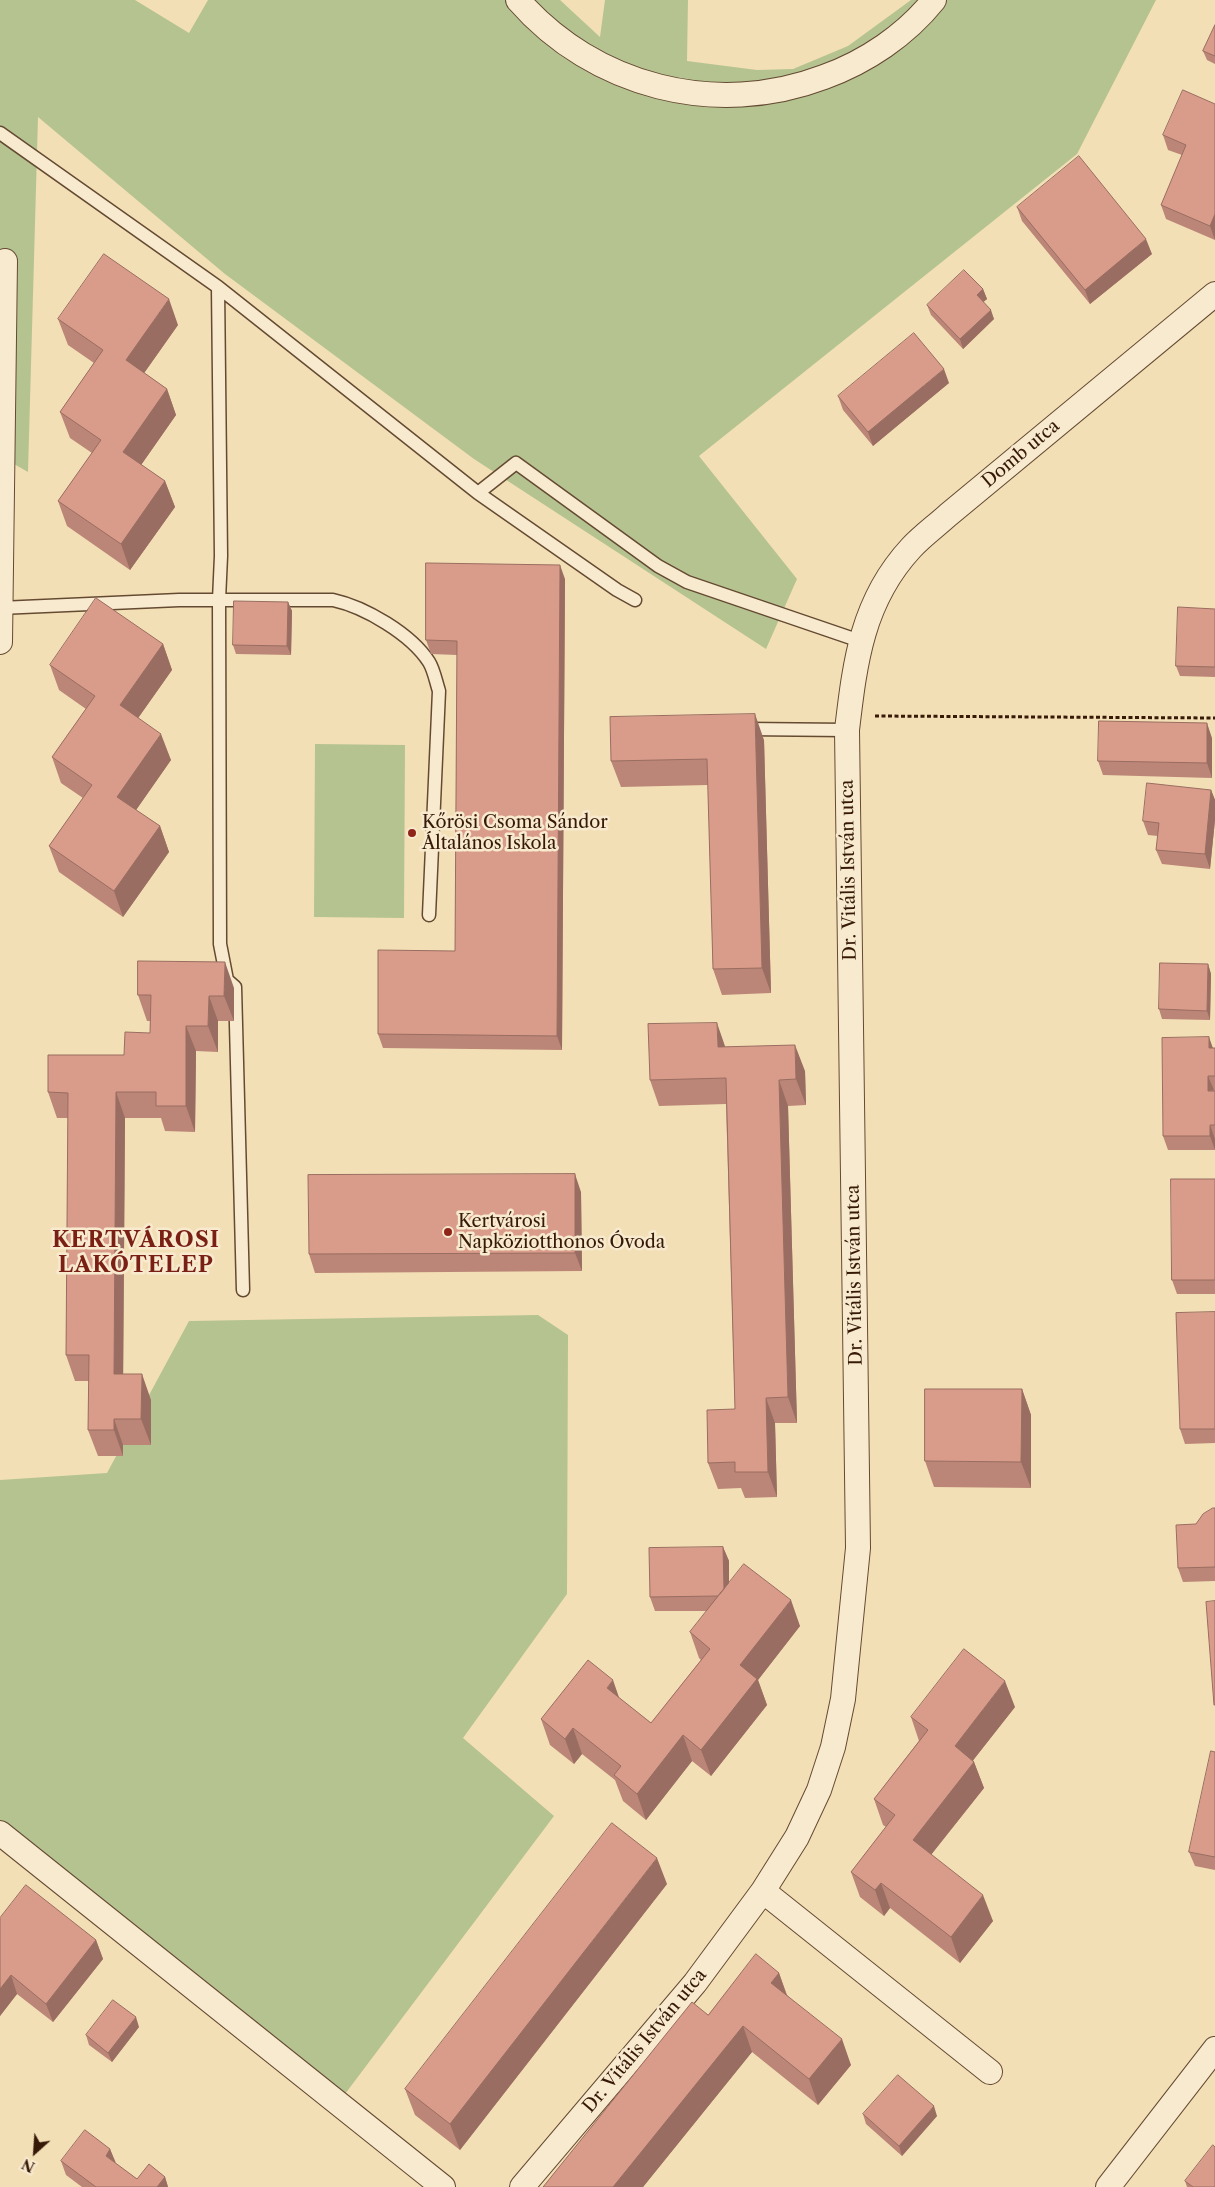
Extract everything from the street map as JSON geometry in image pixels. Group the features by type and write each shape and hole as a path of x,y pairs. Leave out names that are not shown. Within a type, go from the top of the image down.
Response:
{"street":[{"path":"518,0 556,37 612,71 646,84 680,92 719,96 758,94 794,87 842,70 871,55 901,34 934,0"},
{"path":"0,642 5,261"},
{"name":"Domb utca","path":"860,641 872,608 911,548 948,515 1214,297"},
{"name":"Dr. Vitális István utca","path":"522,2187 695,1983 763,1891 796,1837 819,1790 833,1747 843,1698 858,1548 848,723 853,678 860,641"},
{"path":"0,1834 443,2187"},
{"path":"763,1891 990,2072"},
{"path":"1108,2187 1215,2049"}],"lane":[{"path":"0,133 218,287 478,493 617,590 635,600"},
{"path":"218,287 221,556 219,600 220,944 227,980 235,987 243,1290"},
{"path":"478,493 516,463 658,566 687,582 860,641"},
{"path":"0,608 178,600 333,600 348,603 376,617 408,639 429,662 439,692 429,915"},
{"path":"732,729 848,723"}],"path":[{"path":"848,723 1215,718"}],"green space":[{"path":"0,0 135,0 189,33 208,0 560,0 600,37 605,0 688,0 687,61 757,70 793,69 848,46 911,0 1156,0 1077,154 699,456 797,579 766,649 474,459 225,274 38,117 28,472 0,456"},
{"path":"315,744 405,745 404,918 314,917"},
{"path":"538,1315 568,1335 567,1594 463,1738 554,1816 333,2110 0,1848 0,1480 107,1473 189,1321"}],"building":[{"path":"1215,25 1215,56 1203,51"},
{"path":"1183,90 1215,104 1215,214 1210,226 1161,205 1186,145 1163,135"},
{"path":"1079,156 1146,239 1085,290 1017,207"},
{"path":"104,254 169,299 126,360 167,389 123,452 165,481 121,544 58,501 101,440 60,412 103,350 58,319"},
{"path":"964,270 983,289 977,295 991,310 960,339 927,305"},
{"path":"914,333 944,369 868,432 838,396"},
{"path":"426,563 560,565 557,1036 378,1034 378,950 455,951 457,641 426,640"},
{"path":"96,598 163,644 120,705 161,734 117,797 160,826 114,891 49,846 92,785 52,757 95,696 50,665"},
{"path":"234,601 288,602 287,646 233,645"},
{"path":"1178,607 1215,609 1215,667 1176,666"},
{"path":"755,714 762,968 713,969 707,759 611,761 610,717"},
{"path":"1099,721 1207,723 1207,763 1098,761"},
{"path":"1147,783 1211,790 1205,854 1156,850 1159,823 1143,821"},
{"path":"138,961 225,962 224,996 209,996 208,1026 186,1026 186,1106 156,1106 156,1092 116,1092 114,1374 142,1374 141,1419 114,1419 114,1430 88,1430 89,1355 66,1355 68,1093 48,1092 48,1055 124,1055 125,1032 150,1033 151,995 138,995"},
{"path":"1160,963 1208,964 1207,1011 1159,1009"},
{"path":"717,1023 718,1047 795,1045 796,1079 779,1080 788,1397 766,1398 768,1472 735,1472 735,1462 708,1463 707,1410 735,1409 726,1078 650,1080 648,1024"},
{"path":"1209,1037 1209,1048 1215,1048 1215,1076 1208,1076 1208,1091 1215,1091 1215,1125 1210,1125 1210,1136 1163,1136 1162,1038"},
{"name":"Kertvárosi Napköziotthonos Óvoda","path":"575,1174 575,1253 309,1254 308,1175"},
{"path":"1171,1179 1215,1179 1215,1280 1172,1280"},
{"path":"1215,1312 1215,1429 1180,1429 1176,1313"},
{"path":"925,1389 1022,1389 1021,1462 925,1461"},
{"path":"1215,1508 1215,1567 1178,1568 1176,1525 1196,1524 1203,1514"},
{"path":"723,1547 724,1589 718,1596 650,1597 649,1548"},
{"path":"744,1564 791,1600 740,1665 757,1679 701,1750 683,1735 637,1794 614,1775 621,1766 573,1728 565,1739 541,1719 588,1660 613,1680 607,1688 651,1723 710,1649 690,1632"},
{"path":"1215,1601 1215,1705 1214,1705 1206,1602"},
{"path":"964,1649 1005,1681 955,1746 974,1762 913,1840 983,1895 951,1937 881,1883 875,1890 851,1872 895,1815 874,1799 928,1730 911,1717"},
{"path":"1211,1751 1215,1752 1215,1857 1189,1852"},
{"path":"612,1823 657,1858 450,2124 405,2089"},
{"path":"26,1885 96,1940 46,2004 11,1975 0,1989 0,1918"},
{"path":"756,1954 779,1973 771,1983 842,2039 809,2079 743,2026 613,2187 543,2187 692,2002 708,2015"},
{"path":"113,2000 136,2017 108,2053 86,2035"},
{"path":"898,2075 934,2106 899,2146 863,2114"},
{"path":"85,2130 110,2149 106,2156 137,2179 149,2164 165,2177 157,2187 96,2187 61,2161"},
{"path":"1213,2145 1215,2147 1215,2187 1193,2187 1185,2181"}],"place":[{"name":"Kőrösi Csoma Sándor Általános Iskola","path":"412,833"},
{"name":"Kertvárosi Napköziotthonos Óvoda","path":"448,1232"}],"district":[{"name":"KERTVÁROSI LAKÓTELEP","path":"136,1254"}]}
